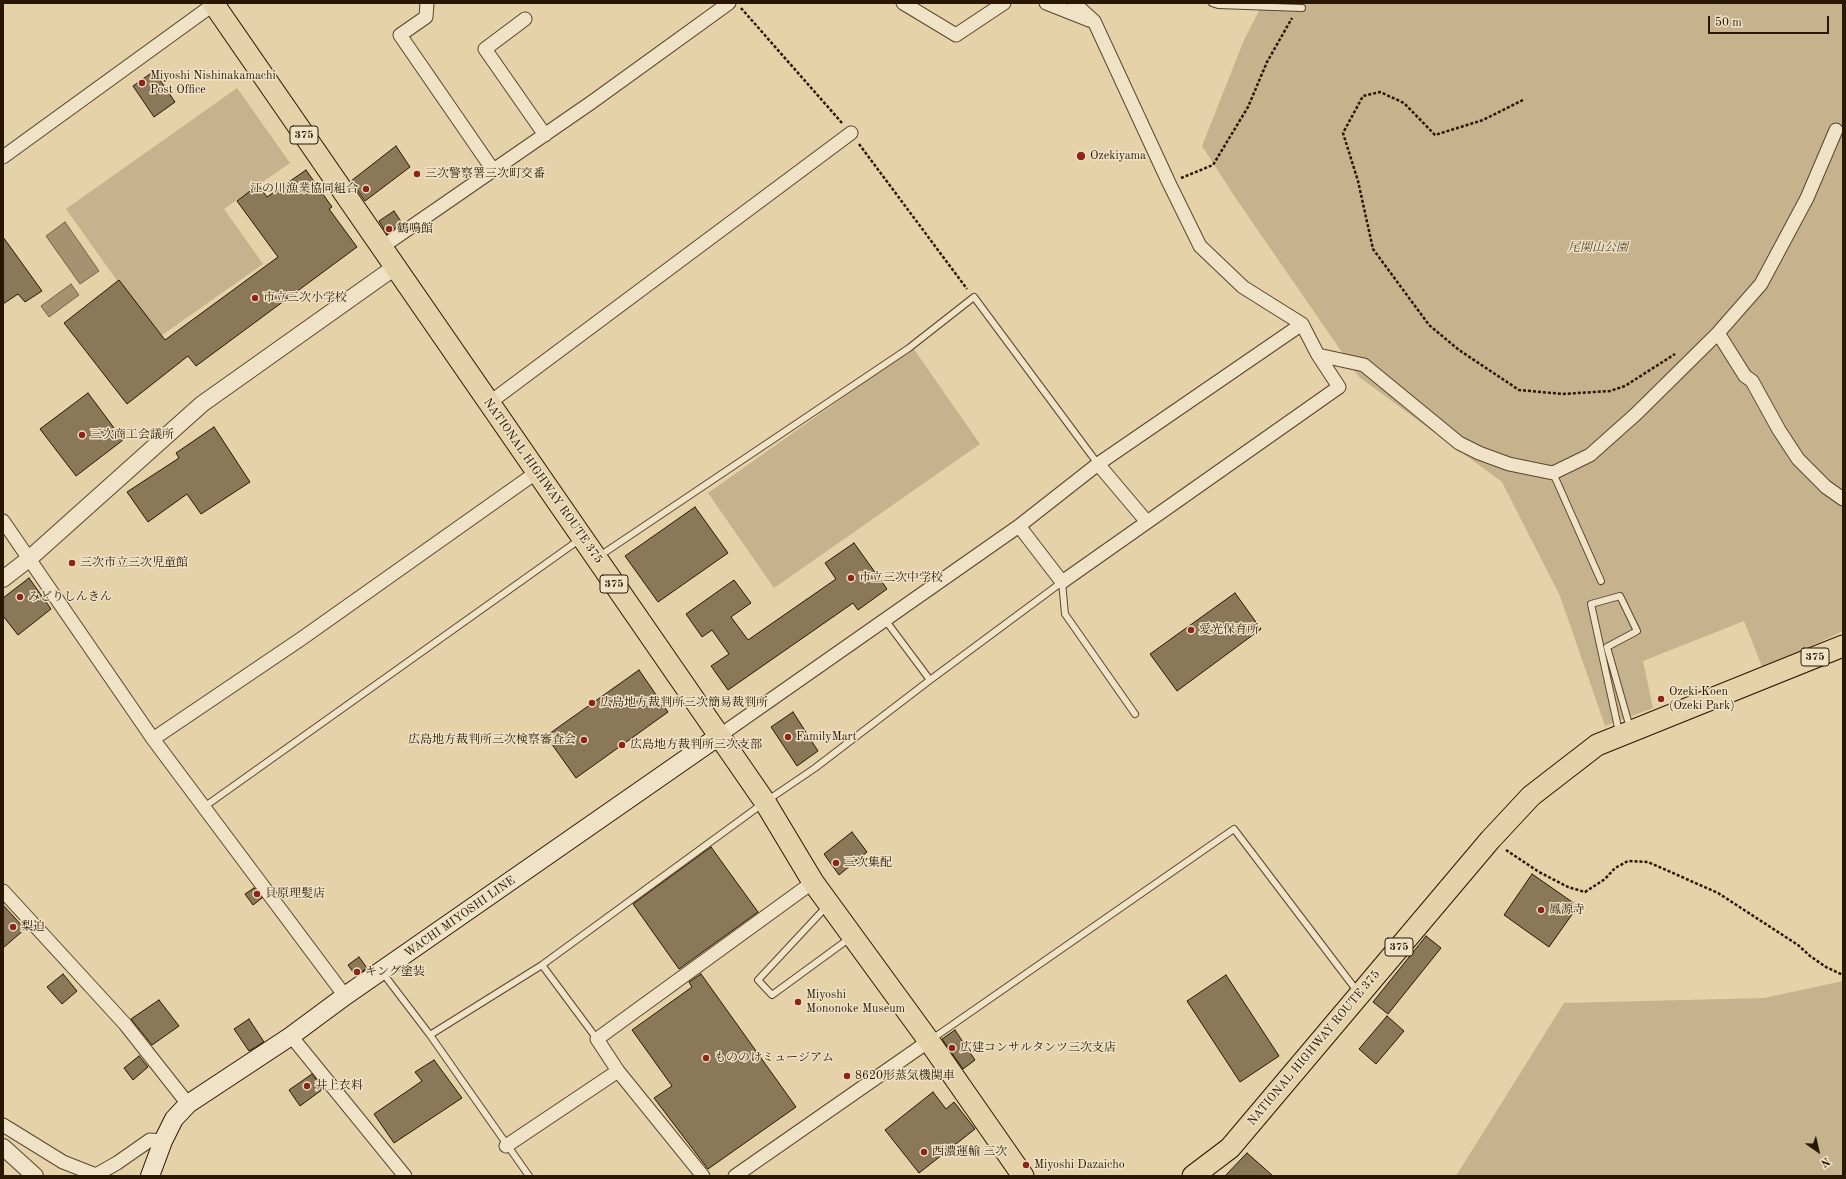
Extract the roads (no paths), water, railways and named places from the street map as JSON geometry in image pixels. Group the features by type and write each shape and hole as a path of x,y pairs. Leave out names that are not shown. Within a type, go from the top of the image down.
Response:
{"highway":[{"name":"NATIONAL HIGHWAY ROUTE 375","path":"215,4 765,802 813,882 930,1041 1023,1176"},
{"name":"NATIONAL HIGHWAY ROUTE 375","path":"1194,1176 1230,1148 1490,840 1531,796 1597,745 1843,646"}],"main road":[{"name":"WACHI MIYOSHI LINE","path":"150,1176 163,1141 174,1119 188,1104 291,1036 345,996 720,736"}],"street":[{"path":"426,3 426,17 400,35 493,170"},
{"path":"382,247 545,135 729,3"},
{"path":"903,3 956,35 1004,3"},
{"path":"1046,3 1094,21"},
{"path":"1019,526 1062,582 1339,387 1318,355 1302,324 1243,287 1200,246 1094,21 1074,3"},
{"path":"3,157 215,4"},
{"path":"525,19 484,48 545,135"},
{"path":"1318,355 1364,365 1459,442 1479,453 1509,464 1553,473 1590,455 1636,414 1718,333 1761,284 1807,198 1836,130"},
{"path":"489,403 852,133"},
{"path":"3,579 30,558 202,404 395,267"},
{"path":"720,736 886,621 1019,526 1098,464 1302,324"},
{"path":"1718,333 1745,376 1752,380 1778,430 1798,459 1826,487 1843,500"},
{"path":"1098,464 1147,522"},
{"path":"153,739 301,639 537,472"},
{"path":"3,520 153,739 345,996"},
{"path":"703,1176 618,1071 597,1039 813,882"},
{"path":"3,891 126,1024 188,1104"},
{"path":"291,1036 405,1176"},
{"path":"735,1176 930,1041"},
{"path":"506,1146 618,1071"},
{"path":"3,1125 63,1162 96,1175 117,1163 150,1140 163,1141"},
{"path":"3,1148 35,1176"}],"lane":[{"path":"1212,3 1218,5 1302,8"},
{"path":"596,558 909,348 974,297 1098,464"},
{"path":"1553,473 1601,581"},
{"path":"204,808 582,538"},
{"path":"430,1035 542,965 765,802 815,768 1062,582"},
{"path":"1062,582 1065,614 1135,714"},
{"path":"1620,596 1637,632 1607,647 1626,734 1591,604 1620,596"},
{"path":"886,621 930,680"},
{"path":"930,1041 1234,829 1360,994"},
{"path":"829,903 758,980 772,995 853,936"},
{"path":"542,965 597,1039"},
{"path":"381,971 430,1035 528,1176"}],"place":[{"name":"Miyoshi Nishinakamachi Post Office","path":"142,83"},
{"name":"Ozekiyama","path":"1081,156"},
{"name":"三次警察署三次町交番","path":"417,174"},
{"name":"江の川漁業協同組合","path":"366,189"},
{"name":"鶴鳴館","path":"389,229"},
{"name":"市立三次小学校","path":"255,298"},
{"name":"三次商工会議所","path":"82,435"},
{"name":"三次市立三次児童館","path":"72,563"},
{"name":"市立三次中学校","path":"851,578"},
{"name":"みどりしんきん","path":"20,597"},
{"name":"愛光保育所","path":"1191,630"},
{"name":"Ozeki Koen (Ozeki Park)","path":"1661,699"},
{"name":"広島地方裁判所三次簡易裁判所","path":"592,703"},
{"name":"FamilyMart","path":"788,737"},
{"name":"広島地方裁判所三次検察審査会","path":"584,740"},
{"name":"広島地方裁判所三次支部","path":"622,745"},
{"name":"三次集配","path":"836,863"},
{"name":"貝原理髪店","path":"257,894"},
{"name":"鳳源寺","path":"1541,910"},
{"name":"梨迫","path":"13,927"},
{"name":"キング塗装","path":"357,972"},
{"name":"Miyoshi Mononoke Museum","path":"798,1002"},
{"name":"広建コンサルタンツ三次支店","path":"952,1048"},
{"name":"もののけミュージアム","path":"706,1058"},
{"name":"8620形蒸気機関車","path":"847,1076"},
{"name":"井上衣料","path":"307,1086"},
{"name":"西濃運輸 三次","path":"924,1152"},
{"name":"Miyoshi Dazaicho","path":"1026,1165"}],"park label":[{"name":"尾関山公園","path":"1598,248"}]}
